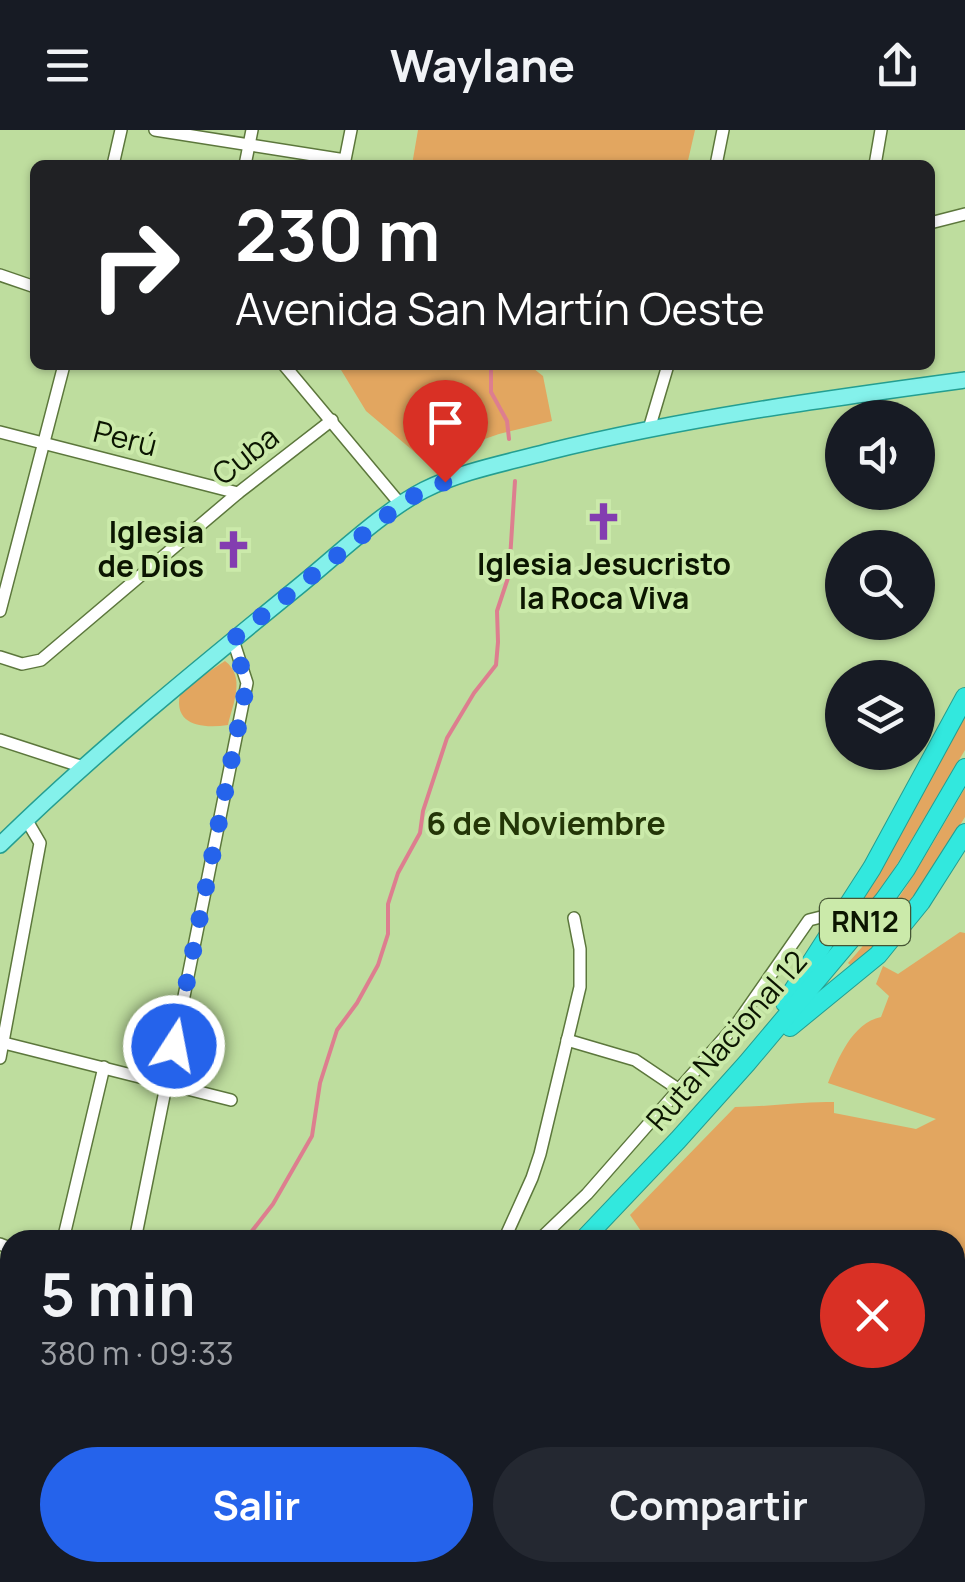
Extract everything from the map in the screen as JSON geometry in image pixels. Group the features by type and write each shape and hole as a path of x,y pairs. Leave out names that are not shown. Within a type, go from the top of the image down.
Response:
{"highway":[{"path":"747,1062 872,868 965,697"},
{"name":"Ruta Nacional 12","path":"592,1230 747,1062 895,884 965,768"},
{"path":"747,1062 878,956 921,902 965,833"}],"main road":[{"path":"0,846 82,767 232,640 423,490 466,473 649,429 965,380"}],"street":[{"path":"114,160 122,130"},
{"path":"154,130 345,160 351,130"},
{"path":"246,160 252,130"},
{"path":"717,160 723,130"},
{"path":"876,160 881,130"},
{"path":"935,223 965,214"},
{"path":"0,275 30,285"},
{"path":"0,611 3,586 63,370"},
{"path":"288,370 400,505"},
{"path":"649,429 667,370"},
{"name":"Cuba","path":"0,657 22,664 41,660 238,493 332,420"},
{"name":"Perú","path":"0,432 238,493"},
{"path":"138,1230 247,683 232,640"},
{"path":"0,740 82,767"},
{"path":"0,1058 40,843 26,819"},
{"path":"509,1230 540,1154 580,987 580,949 574,918"},
{"path":"550,1230 587,1194 738,1022 809,920 821,918 836,923"},
{"path":"568,1040 635,1060 678,1089"},
{"path":"4,1043 231,1100"},
{"path":"65,1230 104,1067"}],"shaded area":[{"path":"418,130 695,130 688,160 413,160"},
{"path":"341,370 535,370 543,376 552,421 499,434 424,460 366,411"},
{"path":"225,661 236,682 228,725 199,725 184,718 179,702 181,690"},
{"path":"965,715 965,750 877,898 844,937 840,934"},
{"path":"965,788 965,817 914,899 875,951 854,968 848,963 897,901"},
{"path":"960,932 965,933 965,1230 640,1230 630,1215 735,1107 834,1102 834,1113 916,1129 936,1119 828,1083 854,1034 881,1017 889,996 876,984 883,966 898,974"}],"waterway":[{"path":"491,370 491,392 507,421 509,439"},
{"path":"253,1230 273,1204 312,1136 320,1083 337,1030 378,965 388,934 388,904 398,873 420,833 423,811 447,738 496,665 497,611 509,575 515,481"}],"place":[{"name":"Iglesia Jesucristo la Roca Viva","path":"604,521"},
{"name":"Iglesia de Dios","path":"234,550"}],"district":[{"name":"6 de Noviembre","path":"546,824"}],"route":[{"path":"174,1046 247,683 232,640 400,505 445,482"}]}
